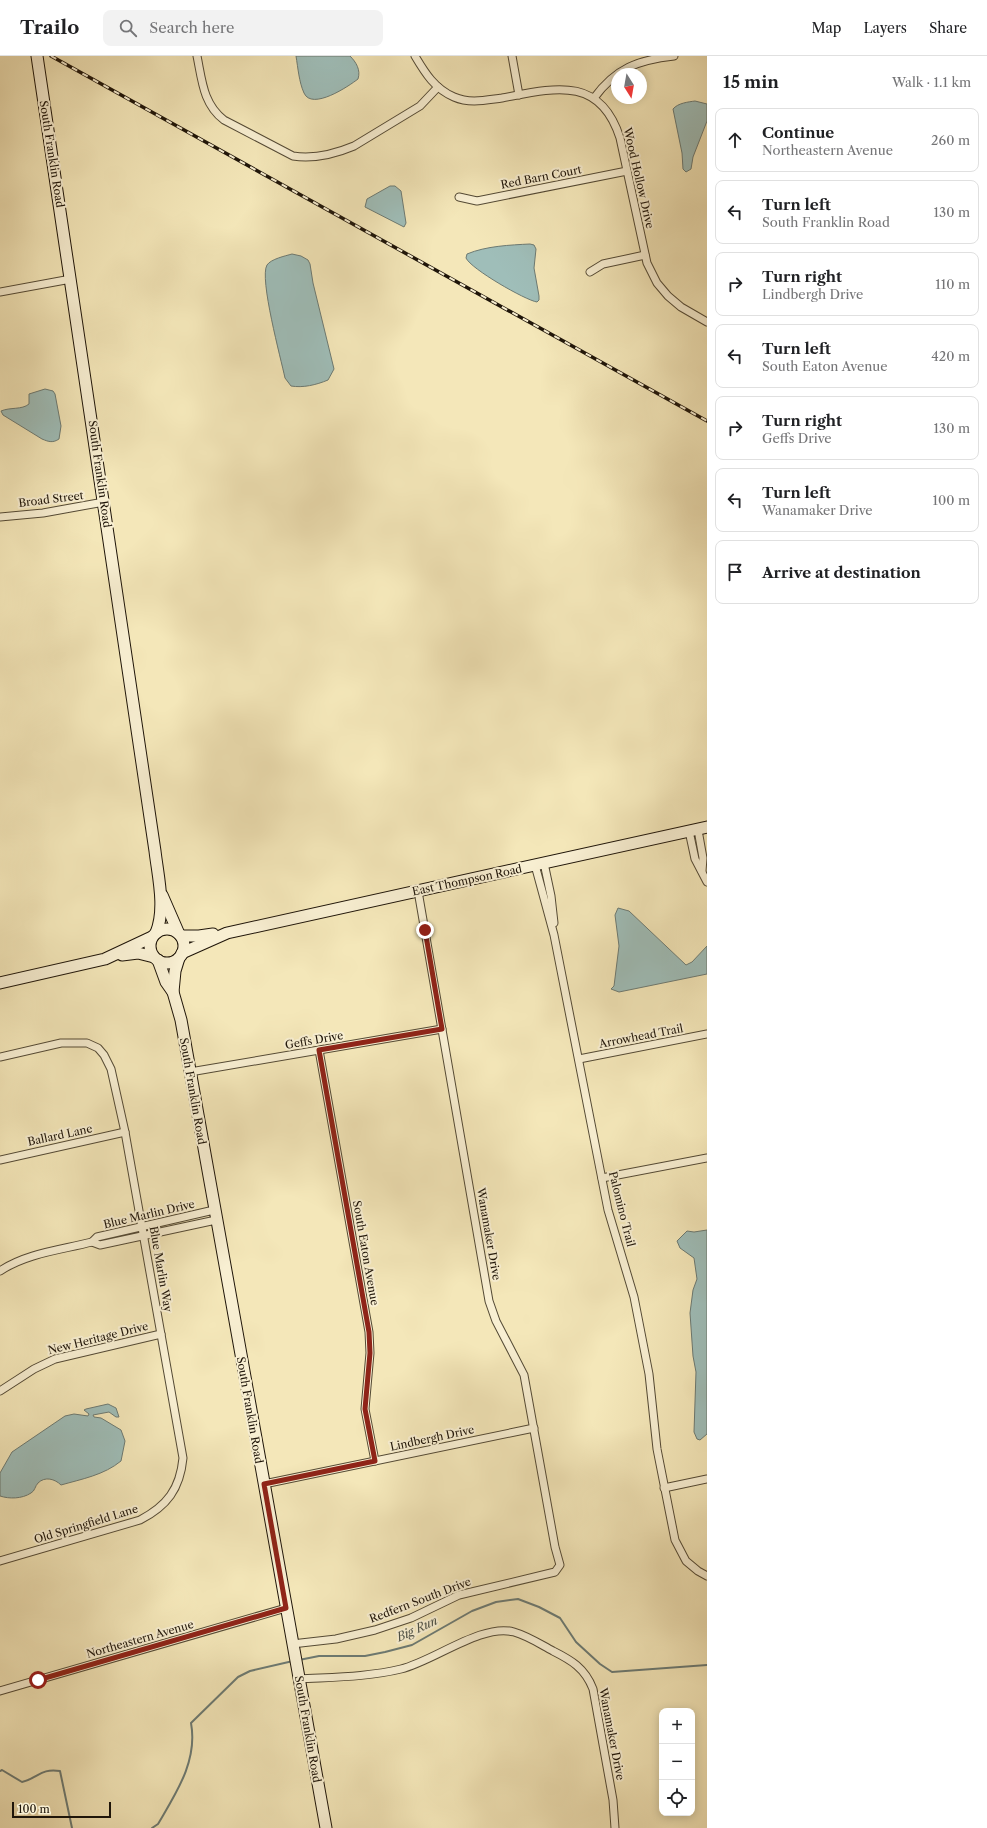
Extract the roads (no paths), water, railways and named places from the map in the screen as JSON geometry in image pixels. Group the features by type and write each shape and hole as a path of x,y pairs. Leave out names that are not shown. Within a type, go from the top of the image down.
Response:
{"main road":[{"name":"South Franklin Road","path":"38,56 160,892 161,918 154,935"},
{"name":"East Thompson Road","path":"181,956 227,933 698,829"},
{"name":"South Franklin Road","path":"160,892 180,935"},
{"path":"0,983 88,964 117,955 168,929 180,935 184,946 181,956 170,963 138,953 117,955"},
{"name":"East Thompson Road","path":"180,935 197,936 219,932 227,933"},
{"path":"154,935 150,947 156,958"},
{"name":"South Franklin Road","path":"173,992 175,971 181,956"},
{"name":"South Franklin Road","path":"156,958 166,982 173,992 181,1020 326,1828"}],"street":[{"path":"197,56 205,94 210,106 216,114 224,120 293,156 303,157 343,151 354,146 420,106 438,87"},
{"name":"Wood Hollow Drive","path":"415,56 428,78 438,87 453,97 466,101 482,101 564,88 594,98 606,110 616,124 647,263 657,282 668,296 681,307 707,322"},
{"path":"512,56 519,94"},
{"path":"594,98 602,86 634,63 674,56"},
{"name":"Red Barn Court","path":"459,197 478,201 627,171"},
{"path":"590,272 603,264 645,255"},
{"path":"0,292 71,279"},
{"name":"Broad Street","path":"0,517 43,513 104,502"},
{"path":"698,829 703,858 702,871 707,882"},
{"name":"Palomino Trail","path":"540,864 551,896 554,936 602,1178 612,1224 634,1297 649,1374 657,1449 675,1540 686,1561 707,1576"},
{"name":"Wanamaker Drive","path":"418,891 490,1301 496,1321 524,1375 555,1547 560,1565 555,1572"},
{"name":"Geffs Drive","path":"190,1072 442,1029"},
{"name":"Arrowhead Trail","path":"579,1059 707,1034"},
{"name":"Blue Marlin Way","path":"0,1057 60,1043 87,1043 98,1048 111,1069 125,1132 183,1458 182,1471 178,1484 171,1496"},
{"name":"South Eaton Avenue","path":"319,1050 369,1332 370,1353 365,1409 375,1461"},
{"name":"Ballard Lane","path":"0,1160 125,1132"},
{"path":"602,1178 707,1158"},
{"name":"Blue Marlin Drive","path":"0,1271 29,1257 92,1242 97,1237 142,1227 215,1215"},
{"name":"Blue Marlin Drive","path":"92,1242 100,1245 144,1236 215,1215"},
{"name":"New Heritage Drive","path":"0,1391 34,1369 55,1359 161,1334"},
{"name":"Lindbergh Drive","path":"264,1484 534,1428"},
{"path":"664,1488 707,1479"},
{"name":"Old Springfield Lane","path":"0,1562 140,1520 152,1514 171,1496"},
{"name":"Redfern South Drive","path":"293,1648 375,1630 411,1618 459,1595 555,1572"},
{"name":"Northeastern Avenue","path":"0,1691 286,1608"},
{"name":"Wanamaker Drive","path":"299,1679 369,1675 402,1669 425,1661 481,1634 492,1631 514,1632 572,1661 582,1669 589,1679 593,1689 613,1800 615,1828"}],"water":[{"path":"296,56 350,56 357,66 359,72 358,79 347,87 331,95 315,99 308,98 304,93 301,84"},
{"path":"695,101 707,104 707,121 693,157 691,169 686,172 683,169 682,153 673,109 680,104"},
{"path":"390,186 395,186 401,191 406,223 404,227 365,207 367,199"},
{"path":"534,245 536,249 534,268 539,296 539,300 537,302 522,296 487,276 466,258 467,254 482,249 498,246"},
{"path":"292,254 301,256 308,260 310,264 313,283 334,369 328,380 314,385 296,387 291,386 285,378 268,301 265,273 269,263 275,259"},
{"path":"45,389 53,391 55,394 61,426 59,439 53,442 42,439 3,415 1,411 26,406 29,404 29,394"},
{"path":"618,908 629,911 686,965 692,962 707,946 707,974 619,992 611,989 614,986 619,946 615,915"},
{"path":"707,1230 707,1434 700,1440 697,1439 694,1432 696,1372 693,1356 690,1313 693,1290 697,1279 694,1258 680,1248 677,1241 687,1231 694,1232"},
{"path":"108,1404 116,1408 119,1417 116,1417 109,1412 93,1415 94,1417 101,1418 121,1430 125,1441 121,1461 100,1473 61,1485 50,1479 41,1481 32,1492 24,1496 7,1498 0,1496 0,1473 12,1452 65,1416 74,1414 88,1416 89,1414 84,1410"}],"waterway":[{"name":"Big Run","path":"299,1660 319,1656 365,1656 412,1645 472,1611 496,1602 518,1599 539,1607 560,1618 576,1642 600,1664 612,1672 707,1665"},
{"name":"Big Run","path":"152,1828 158,1824 184,1776 191,1750 191,1723 238,1677 250,1671 293,1661"},
{"name":"Big Run","path":"0,1771 2,1770 22,1782 44,1772 53,1770 60,1771 72,1828"}],"railway":[{"path":"51,56 707,421"}]}
